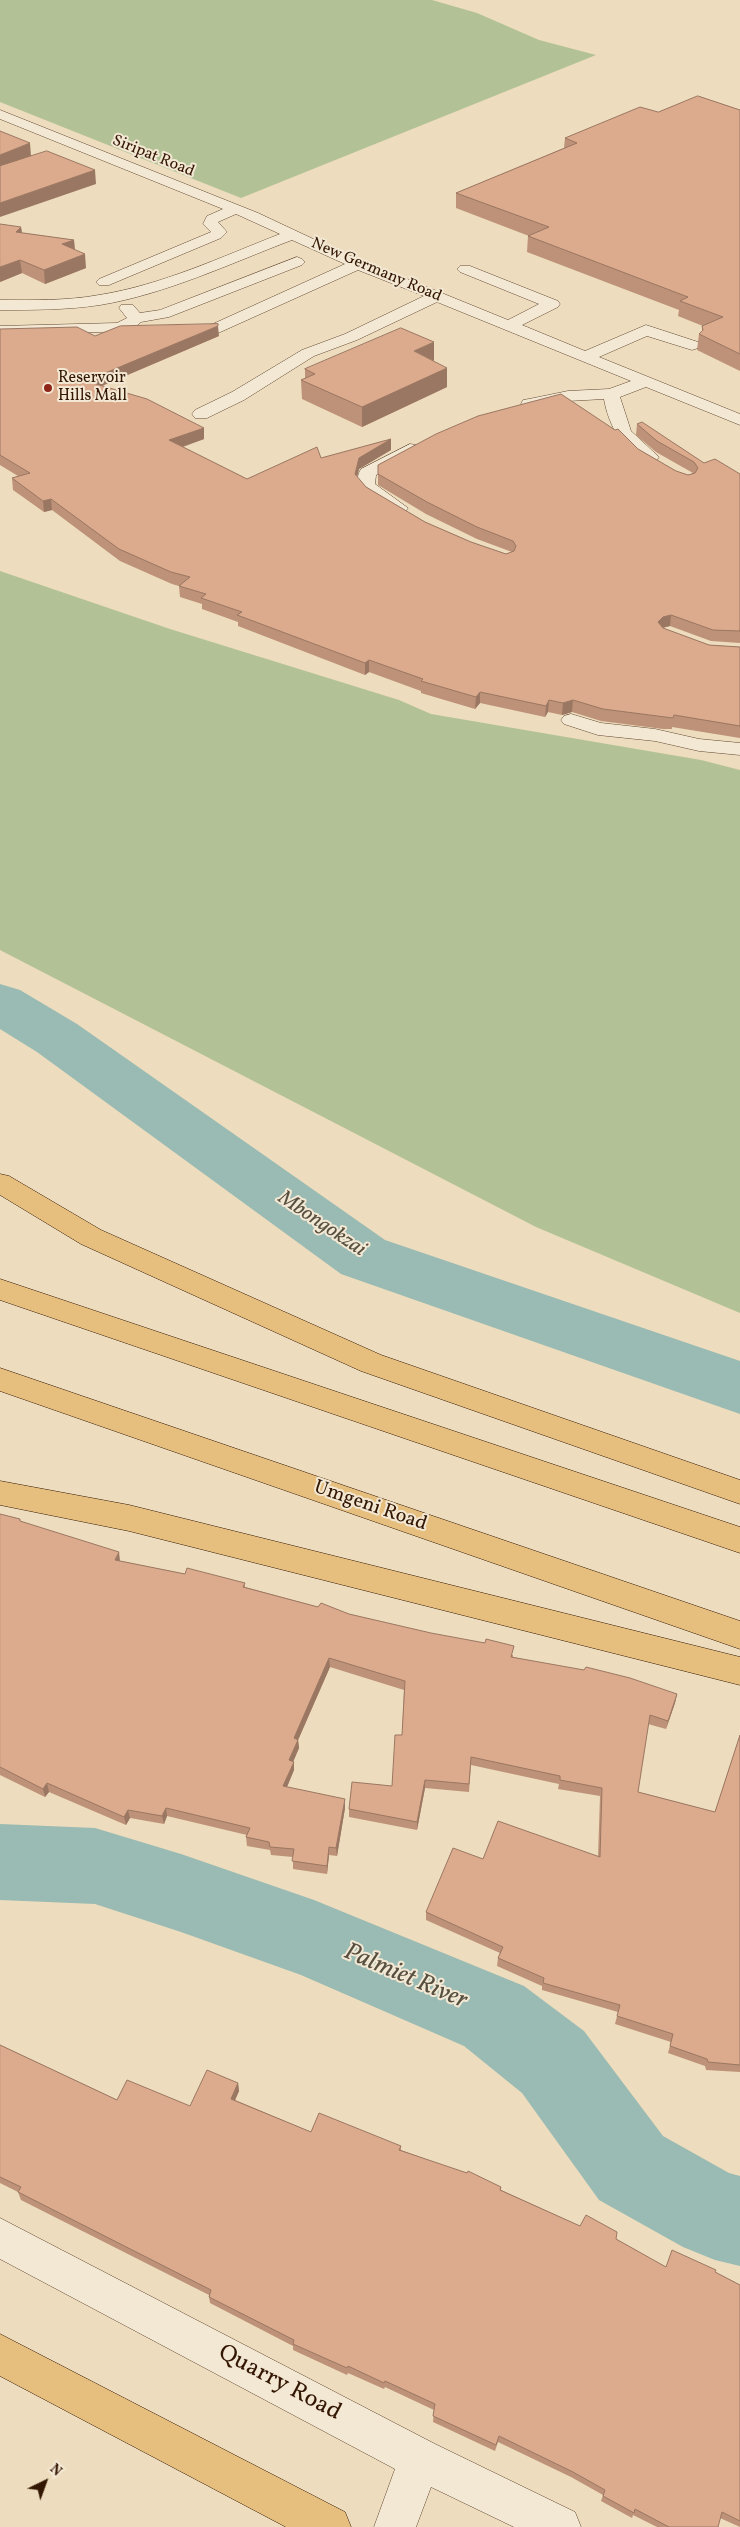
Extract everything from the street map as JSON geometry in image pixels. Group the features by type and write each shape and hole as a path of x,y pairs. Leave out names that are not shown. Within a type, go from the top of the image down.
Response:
{"main road":[{"path":"0,1184 91,1238 371,1363 740,1492"},
{"path":"0,1289 740,1540"},
{"name":"Umgeni Road","path":"0,1380 740,1636"},
{"path":"0,1493 129,1518 740,1671"},
{"path":"0,2354 330,2527"}],"street":[{"name":"Siripat Road","path":"4,118 81,146 236,209 292,235"},
{"path":"63,152 81,146"},
{"path":"104,282 216,235 220,232 210,224 212,219 236,209"},
{"name":"New Germany Road","path":"0,305 56,304 114,298 148,288 292,235 508,326 740,420"},
{"path":"0,331 111,329 128,325 136,318 163,314 298,262"},
{"path":"210,331 358,264"},
{"path":"465,269 552,304 508,326"},
{"path":"201,414 238,396 308,353 351,337 437,296"},
{"path":"114,298 136,318"},
{"path":"585,357 646,330 692,345"},
{"path":"514,408 568,396 611,394 645,382"},
{"path":"611,394 615,419 623,434 636,448 661,464"},
{"path":"415,517 370,490 366,483 367,473 424,441"},
{"path":"571,720 598,728 655,735 698,745 740,749"},
{"name":"Quarry Road","path":"0,2238 420,2459 560,2527"},
{"path":"394,2527 420,2459"}],"green space":[{"path":"0,0 432,0 477,13 539,40 596,55 241,198 0,102"},
{"path":"0,571 170,629 399,700 431,714 701,760 740,770 740,1313 536,1227 0,950"}],"building":[{"path":"698,96 740,110 740,354 699,334 703,330 702,326 723,317 680,301 688,297 528,236 549,227 456,193 577,143 565,138 640,107 658,112"},
{"path":"0,131 30,143 0,155"},
{"path":"47,151 95,170 0,203 0,166"},
{"path":"0,224 21,227 16,232 74,240 62,244 85,254 44,270 20,260 0,267"},
{"path":"218,324 218,326 86,381 147,399 204,428 169,440 247,479 317,447 321,458 391,439 359,458 355,474 366,487 425,522 471,542 506,554 514,551 516,546 513,541 477,527 427,502 378,474 378,465 436,434 478,416 561,394 615,430 618,429 638,449 676,471 688,475 695,473 698,468 694,462 657,441 637,424 642,422 704,463 715,459 740,474 740,631 713,630 671,615 663,617 658,622 663,628 709,645 740,647 740,726 674,715 673,718 603,709 573,700 563,703 549,700 546,706 480,692 476,697 421,681 423,679 369,660 365,663 237,615 242,612 201,598 206,594 179,586 190,577 171,572 119,549 51,499 43,501 12,478 30,473 0,455 0,329 77,327 95,336 120,326"},
{"path":"401,328 434,342 414,351 447,368 362,407 301,380 315,374 305,369"},
{"path":"0,1514 119,1552 115,1560 185,1574 187,1568 245,1583 243,1587 318,1607 321,1603 349,1614 431,1633 485,1643 486,1639 514,1646 511,1657 584,1670 586,1667 630,1678 677,1694 668,1721 650,1715 638,1792 715,1812 740,1735 740,2065 708,2062 707,2059 670,2046 673,2034 617,2016 620,2005 543,1983 544,1978 498,1958 503,1947 426,1912 453,1848 483,1859 498,1821 600,1857 602,1788 560,1780 560,1776 471,1757 469,1784 425,1780 417,1822 349,1809 352,1782 392,1786 395,1735 402,1735 405,1681 329,1658 294,1738 298,1740 289,1760 294,1762 283,1786 345,1799 336,1848 329,1847 327,1866 292,1861 294,1849 270,1847 269,1842 246,1837 250,1828 166,1808 162,1816 128,1810 124,1817 47,1783 43,1789 0,1767"},
{"path":"0,2045 117,2100 127,2080 190,2106 207,2070 238,2083 231,2099 311,2132 319,2113 401,2146 399,2150 467,2173 468,2171 501,2187 500,2190 580,2226 586,2215 617,2232 616,2239 666,2267 672,2250 716,2270 715,2272 740,2285 740,2521 722,2512 718,2527 669,2527 635,2509 634,2513 603,2496 605,2490 573,2472 499,2436 496,2445 433,2416 435,2404 385,2381 384,2383 293,2344 294,2340 209,2297 211,2290 18,2192 21,2187 0,2177"}],"waterway":[{"name":"Mbongokzai","path":"0,1003 57,1038 363,1257 740,1388"},
{"name":"Palmiet River","path":"0,1862 95,1866 181,1893 314,1940 494,2016 553,2062 631,2168 715,2215 740,2221"}],"place":[{"name":"Reservoir Hills Mall","path":"48,388"}]}
